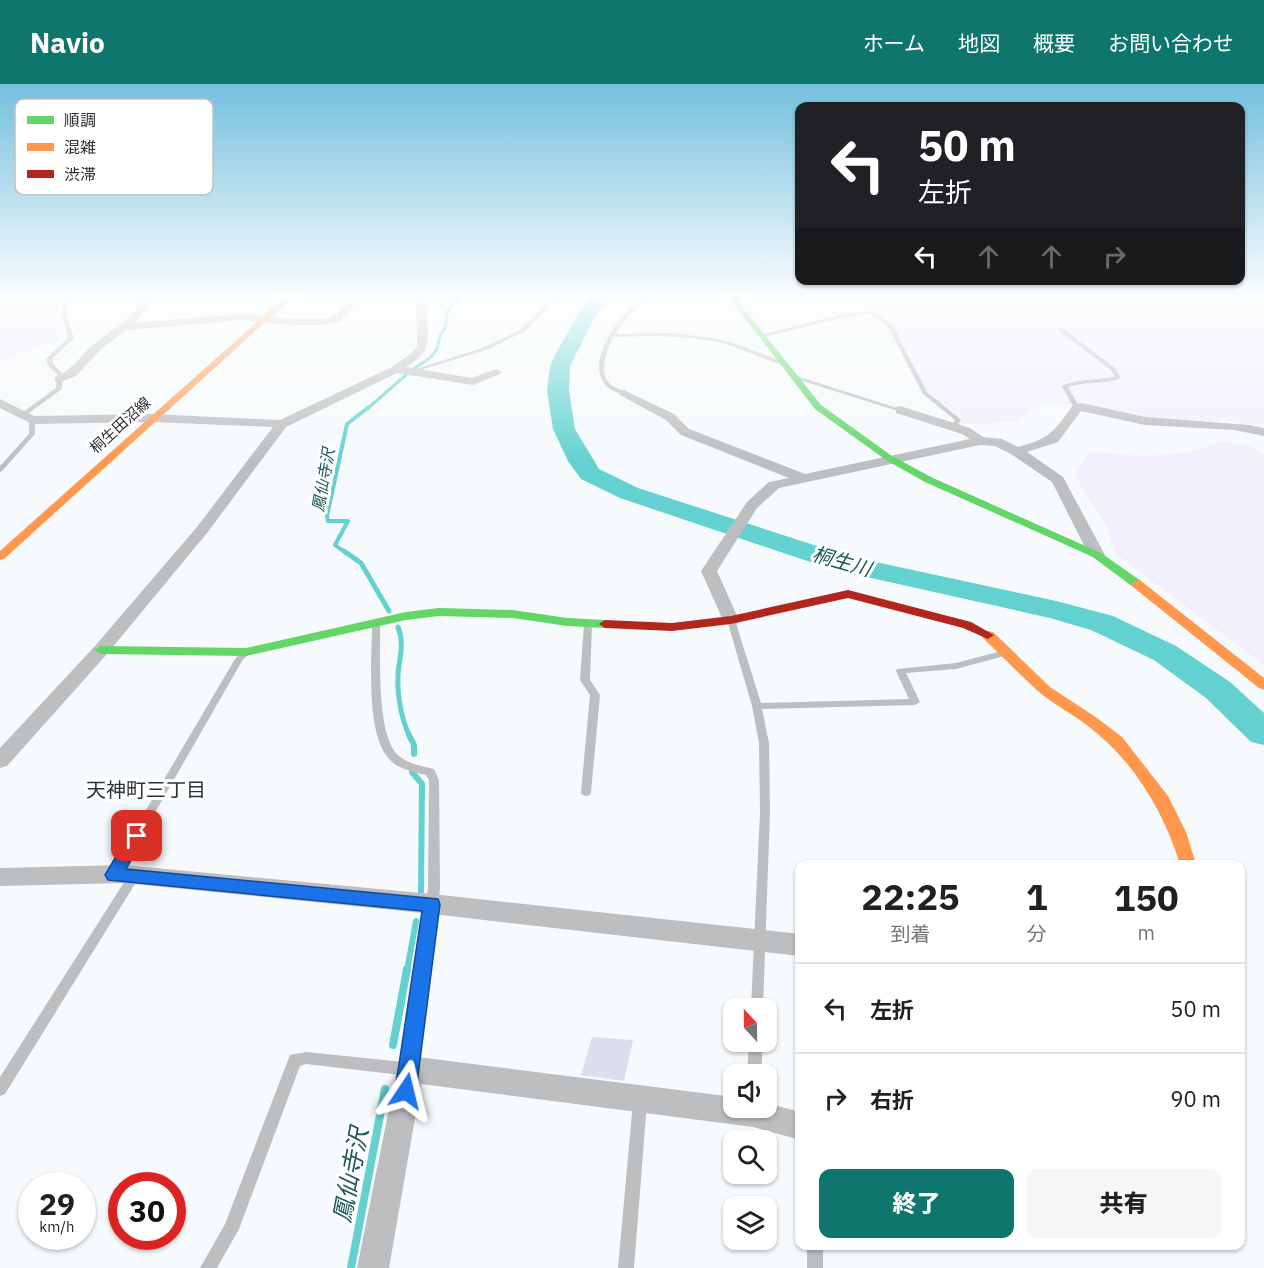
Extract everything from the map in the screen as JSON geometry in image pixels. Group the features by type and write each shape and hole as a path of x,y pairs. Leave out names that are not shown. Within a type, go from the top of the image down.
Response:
{"street":[{"path":"59,379 71,376 93,350"},
{"name":"桐生田沼線","path":"0,556 227,350"},
{"path":"0,761 101,650 202,530 282,424 396,369 417,355 420,350"},
{"path":"774,350 818,406 889,458 929,480 1097,555 1119,569 1264,685"},
{"path":"396,369 473,382 496,372"},
{"path":"624,393 670,417 685,432 729,451 801,477"},
{"path":"0,403 28,417 152,418 282,424"},
{"path":"1016,451 1046,444 1058,436 1077,408 1088,408 1142,420 1174,424 1229,424 1264,432"},
{"path":"900,410 966,431 980,441"},
{"path":"731,620 709,571 752,505 774,485 889,458 980,441 998,442 1016,451 1058,480 1097,555"},
{"path":"101,650 246,652 376,623 439,612 513,614 588,624 672,627 731,620 848,594 967,624 986,634 1045,690 1092,721 1117,741 1162,800 1178,832 1187,860"},
{"path":"0,877 124,875 432,904 795,944"},
{"path":"373,1268 410,1069 640,1100 723,1107"},
{"path":"776,1118 795,1124"}],"lane":[{"path":"0,470 32,434 28,417 58,389 60,374 51,366 49,359 58,350"},
{"path":"409,372 477,350"},
{"path":"604,350 600,373 603,380 615,390 624,393"},
{"path":"745,350 784,363"},
{"path":"903,350 925,393 958,420 954,427"},
{"path":"1077,408 1065,386 1074,382 1118,378 1113,369 1088,350"},
{"path":"795,376 900,410"},
{"path":"731,620 757,706 764,743 765,812 757,998"},
{"path":"208,1268 231,1228 295,1060 306,1058 410,1069 434,888 434,780 430,772 401,764 388,752 380,729 376,623"},
{"path":"585,792 595,695 585,680 588,624"},
{"path":"0,1089 124,875 239,659 246,652"},
{"path":"757,706 915,702 900,671 956,666 1007,653"},
{"path":"626,1268 640,1100"},
{"path":"815,1250 815,1268"}],"shaded area":[{"path":"0,350 31,350 0,361"},
{"path":"1264,350 1264,426 1229,421 1155,423 1097,407 1046,402 1015,422 964,424 935,399 923,385 908,351"},
{"path":"1220,442 1246,444 1264,455 1264,665 1116,554 1107,527 1075,476 1089,452 1144,456 1189,453"}],"building":[{"path":"592,1037 633,1040 624,1081 581,1075"}],"waterway":[{"name":"鳳仙寺沢","path":"415,368 431,357 436,350"},
{"name":"桐生川","path":"568,350 560,366 558,391 564,429 580,461 590,474 629,493 841,563 1056,610 1102,623 1165,653 1218,690 1264,733"},
{"name":"鳳仙寺沢","path":"367,409 406,375"},
{"name":"鳳仙寺沢","path":"346,553 335,545 348,521 328,521 327,516 347,424 369,407"},
{"name":"鳳仙寺沢","path":"344,551 361,563 389,611"},
{"name":"鳳仙寺沢","path":"398,627 401,645 398,690 404,722 410,737"},
{"name":"鳳仙寺沢","path":"410,737 414,745 414,754"},
{"name":"鳳仙寺沢","path":"412,772 422,784 421,892"},
{"name":"鳳仙寺沢","path":"407,971 416,921"},
{"name":"鳳仙寺沢","path":"393,1045 407,969"},
{"name":"鳳仙寺沢","path":"351,1268 385,1089"}],"traffic: fast":[{"path":"773,350 818,407 889,458 929,480 1097,555 1137,584"},
{"path":"101,650 246,652 406,616 439,612 513,614 567,622 605,624"}],"traffic: slow":[{"path":"0,557 230,350"},
{"path":"1137,584 1264,685"},
{"path":"988,635 1045,690 1092,721 1117,741 1162,800 1178,832 1187,860"}],"traffic: jam":[{"path":"605,624 672,627 731,620 848,594 967,625 988,635"}],"district":[{"name":"天神町三丁目","path":"146,789"}],"route":[{"path":"137,836 114,875 124,874 432,904 406,1091"}]}
